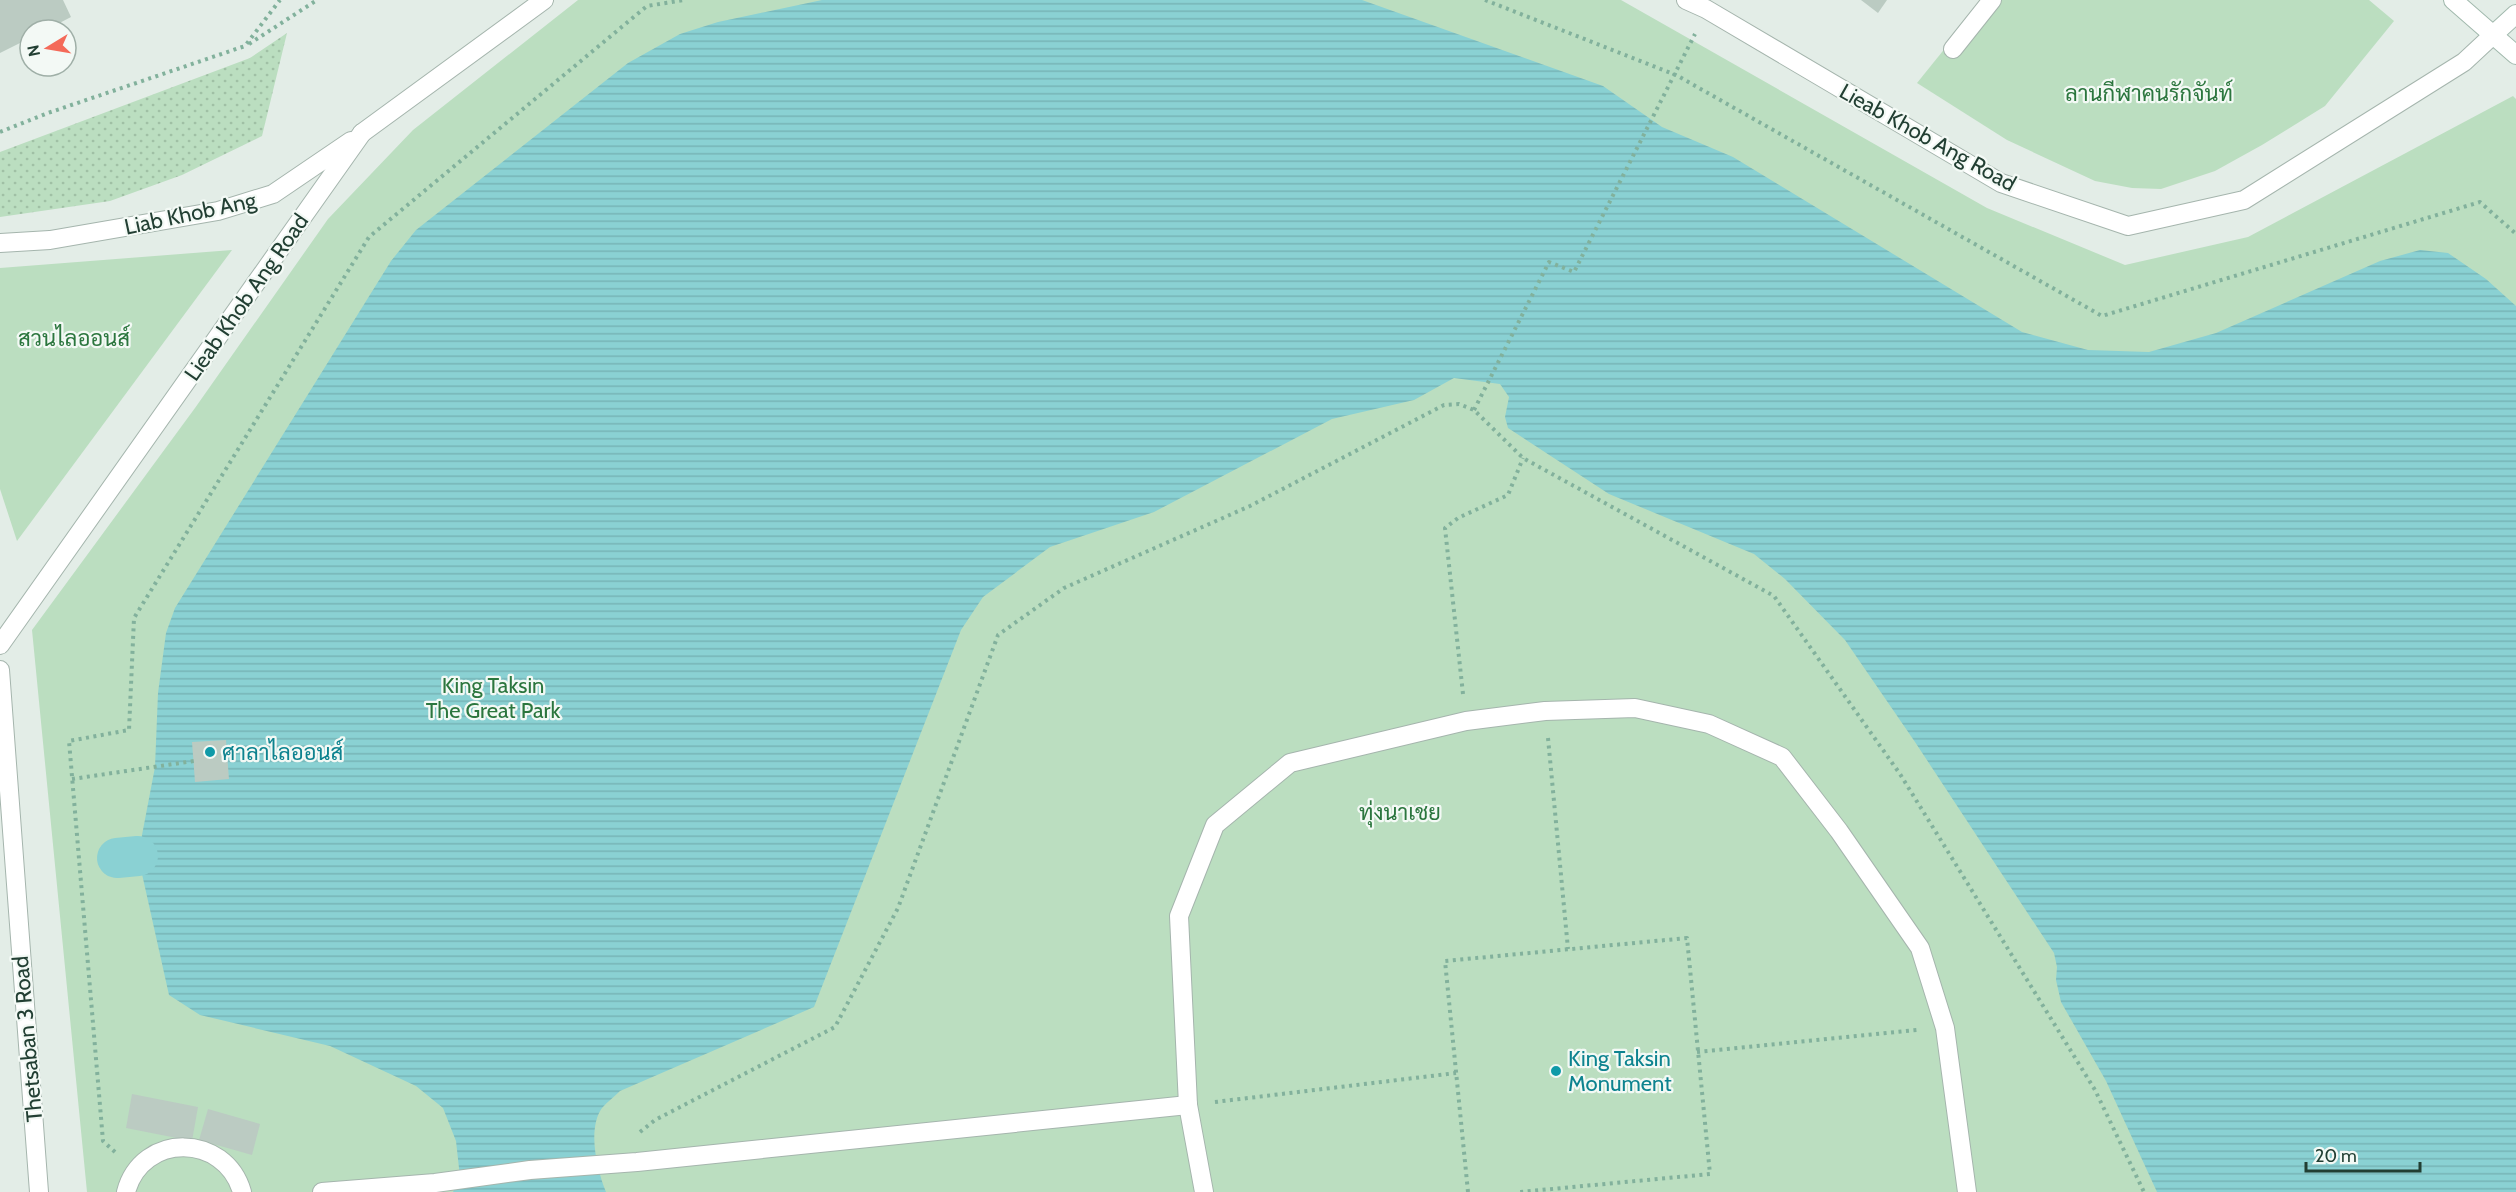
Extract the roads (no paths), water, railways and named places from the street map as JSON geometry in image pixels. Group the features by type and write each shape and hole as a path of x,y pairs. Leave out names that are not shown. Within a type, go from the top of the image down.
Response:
{"street":[{"name":"Lieab Khob Ang Road","path":"0,645 362,133 544,0"},
{"name":"Lieab Khob Ang Road","path":"1686,0 1707,9 2001,183 2128,226 2244,200 2464,62 2516,14"},
{"path":"1953,49 1992,0"},
{"path":"2453,0 2516,55"},
{"name":"Liab Khob Ang","path":"0,243 50,240 218,211 273,194 362,133"},
{"name":"Thetsaban 3 Road","path":"0,670 39,1192"},
{"path":"1204,1192 1188,1105 1179,916 1215,825 1290,763 1466,721 1545,711 1635,708 1709,724 1782,757 1839,831 1920,948 1945,1028 1967,1192"},
{"path":"322,1192 435,1183 530,1170 1188,1105"},
{"path":"126,1192 135,1170 160,1151 175,1147 191,1147 206,1151 220,1159 231,1170 242,1192"}],"water":[{"name":"King Taksin The Great Park","path":"822,0 1362,0 1603,86 1662,127 1733,157 2022,332 2088,350 2149,352 2216,333 2380,261 2420,250 2448,253 2486,279 2516,306 2516,1192 2157,1192 2106,1081 2061,1002 2056,980 2057,967 2054,953 1845,640 1785,579 1754,554 1609,494 1508,428 1505,417 1509,397 1500,384 1454,378 1414,400 1332,419 1154,512 1050,547 983,597 961,630 814,1007 620,1091 602,1108 595,1127 595,1150 599,1173 606,1192 453,1192 460,1177 456,1141 443,1108 416,1086 330,1046 200,1015 169,995 138,856 155,767 158,693 166,633 175,608 391,261 416,230 628,63 680,34 718,22"}],"waterway":[{"path":"117,858 138,856"}],"place":[{"name":"ศาลาไลออนส์","path":"210,752"},
{"name":"King Taksin Monument","path":"1556,1071"}],"park label":[{"name":"ลานกีฬาคนรักจันท์","path":"2149,93"},
{"name":"สวนไลออนส์","path":"74,338"},
{"name":"ทุ่งนาเชย","path":"1400,812"}]}
